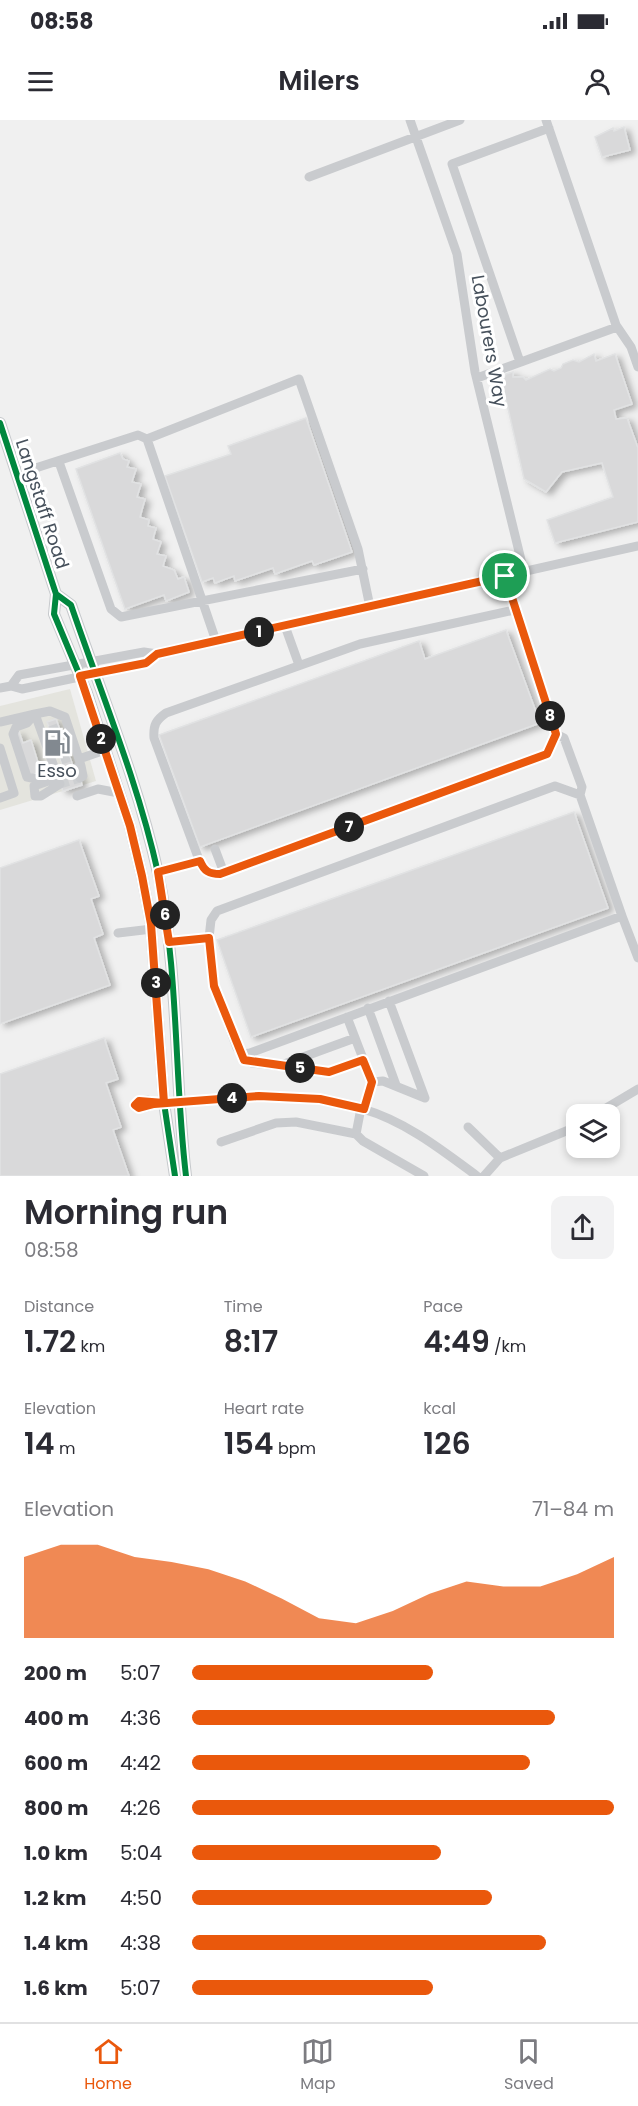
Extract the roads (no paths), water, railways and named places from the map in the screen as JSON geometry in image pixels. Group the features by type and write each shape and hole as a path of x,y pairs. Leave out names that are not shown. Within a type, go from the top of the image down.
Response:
{"main road":[{"name":"Langstaff Road","path":"0,423 56,594 54,614 76,664 105,750 142,876 152,929 159,1103 174,1176"},
{"name":"Langstaff Road","path":"56,594 71,605 128,771 158,872 169,942 186,1176"}],"street":[{"name":"Labourers Way","path":"410,120 457,254 477,378 524,572"},
{"path":"309,177 460,120"},
{"path":"520,362 452,164 548,124 617,327 631,347 638,367"},
{"path":"477,378 617,327"},
{"path":"16,474 138,435 147,439 299,379 358,549 370,607"},
{"path":"147,439 216,641"},
{"path":"59,462 111,609 121,617 363,569"},
{"path":"11,686 19,675 144,652 157,654 638,546"},
{"path":"505,576 514,610 556,734 547,754 224,873 210,874 202,868 153,738 153,728 157,720 166,713 360,644 514,610"},
{"path":"285,626 299,665"},
{"path":"0,688 11,686 22,689 146,663 157,654"},
{"path":"0,722 35,714 50,711 65,717 62,750 37,779 27,777 12,734 16,727 27,723 35,714"},
{"path":"35,714 83,776 80,778"},
{"path":"556,734 564,738 582,786 580,795 638,958"},
{"path":"62,750 105,750"},
{"path":"0,798 14,793 2,763"},
{"path":"363,1060 329,1072 252,1063 244,1060 237,1048 214,986 209,938 211,920 218,911 555,786 580,795"},
{"path":"77,796 98,789 119,793"},
{"path":"215,849 224,873"},
{"path":"158,872 200,861"},
{"path":"242,1054 622,916"},
{"path":"118,933 152,929"},
{"path":"169,942 209,938"},
{"path":"372,1082 383,1081 425,1098 389,1001"},
{"path":"368,1008 396,1085"},
{"path":"347,1017 372,1082 356,1134"},
{"path":"281,1065 355,1038"},
{"path":"613,1104 638,1089"},
{"path":"131,1106 139,1101 148,1100 159,1103 259,1096 320,1099 363,1109 423,1138 471,1174"},
{"path":"221,1142 276,1123 296,1122 356,1134 363,1141 424,1176"},
{"path":"468,1127 500,1158"},
{"path":"484,1176 500,1158 566,1131"}],"tunnel":[{"path":"50,731 60,727"},
{"path":"53,740 63,737"},
{"path":"57,750 67,747"},
{"path":"61,760 70,757"},
{"path":"60,784 80,778"}],"place":[{"name":"Esso","path":"57,743"}]}
